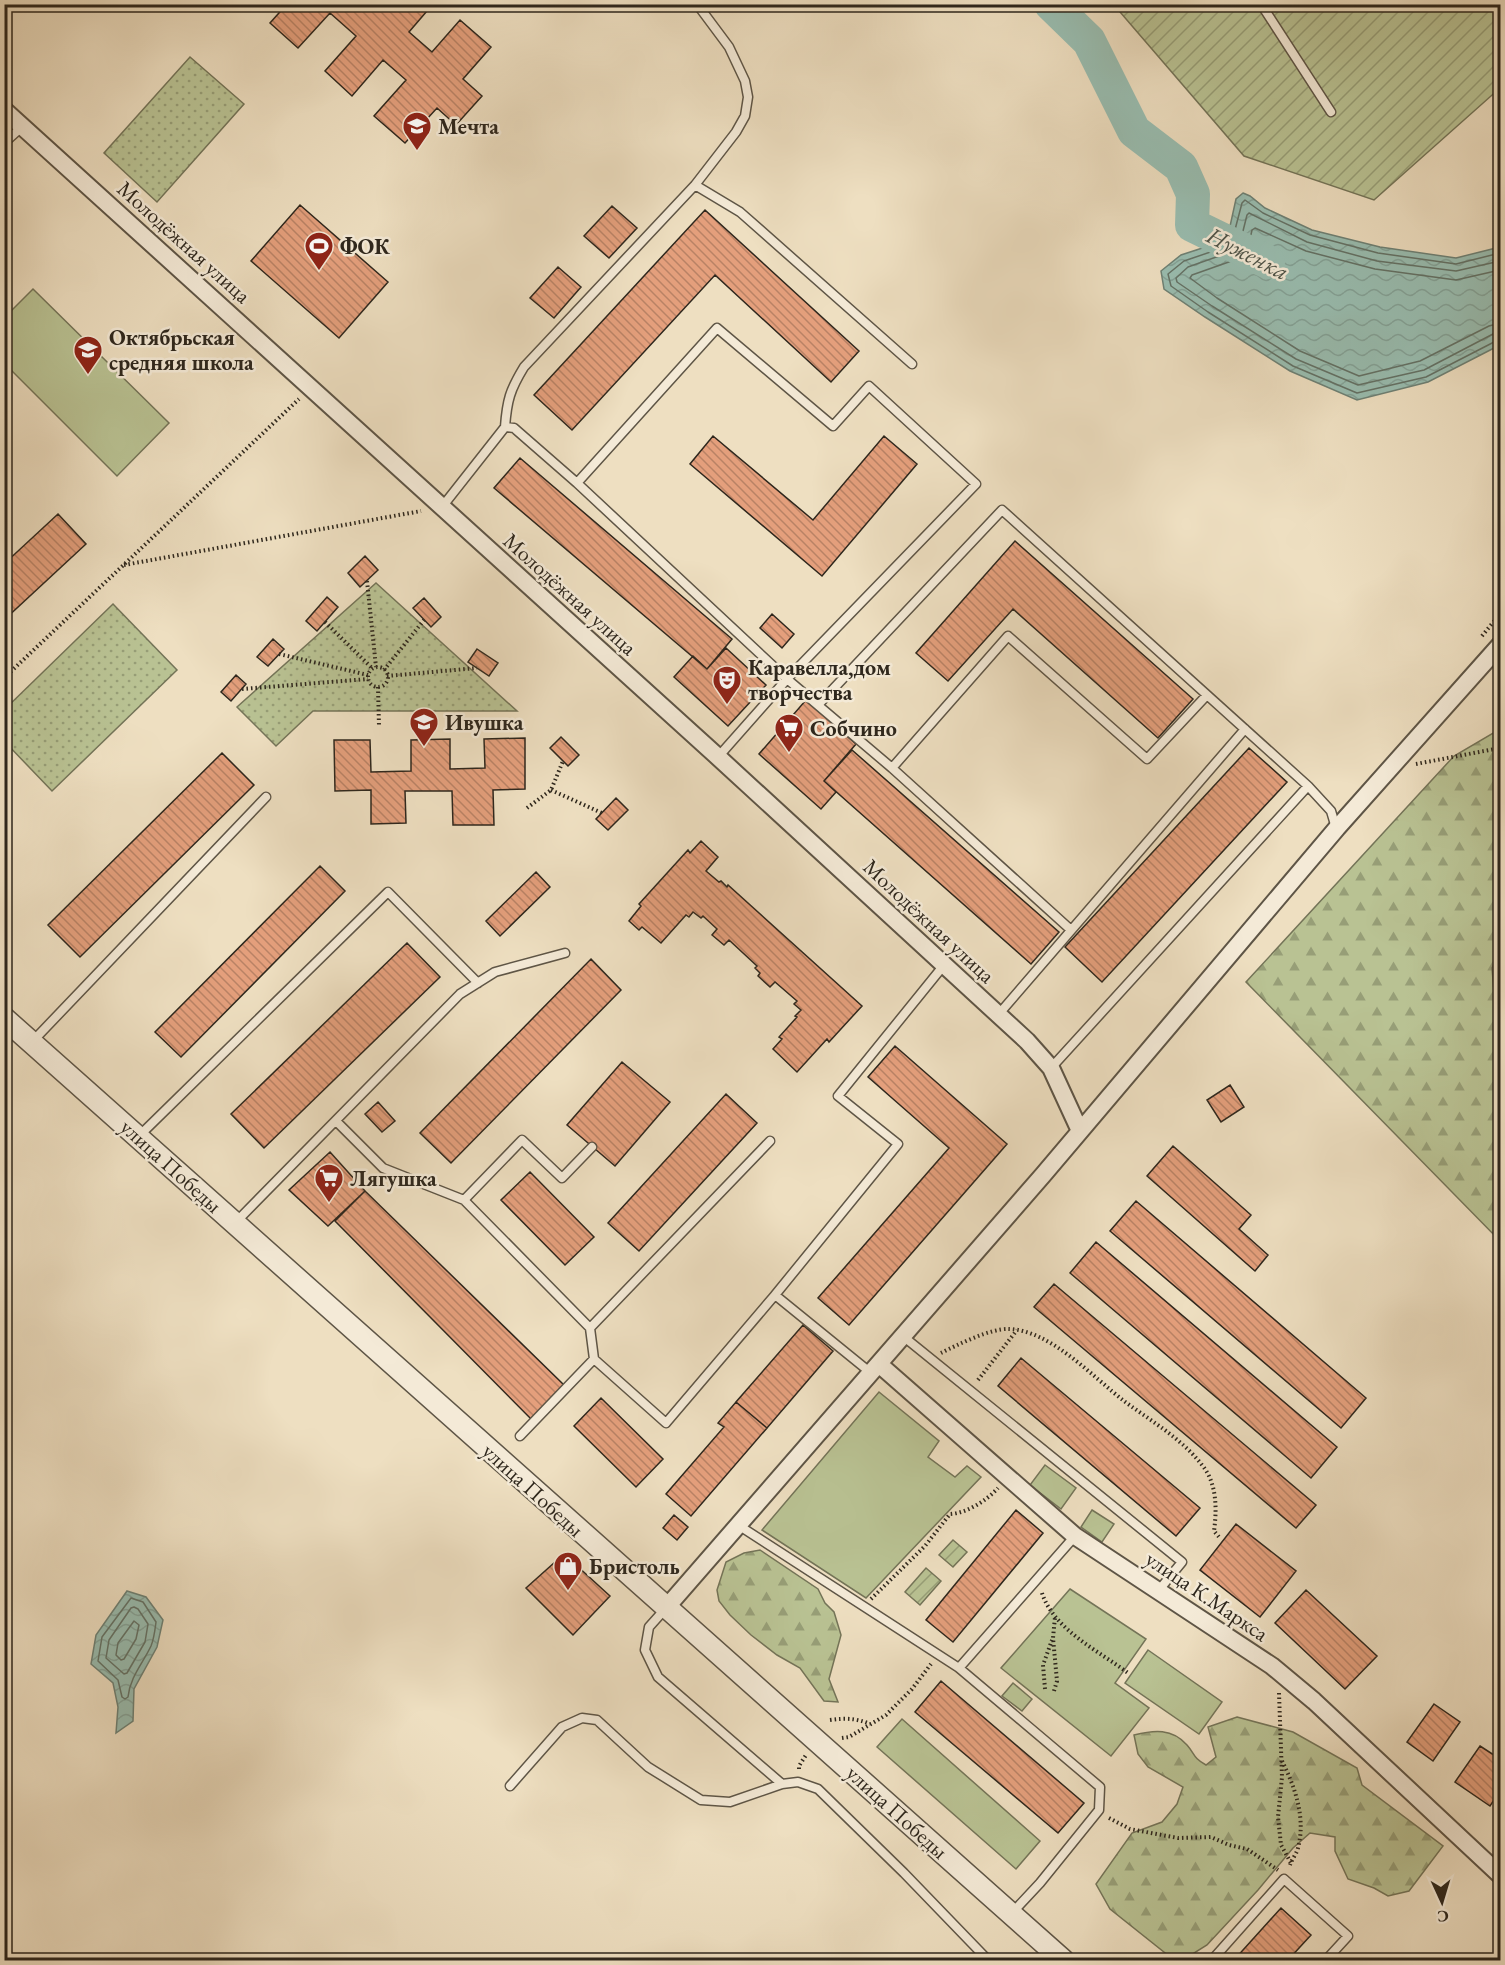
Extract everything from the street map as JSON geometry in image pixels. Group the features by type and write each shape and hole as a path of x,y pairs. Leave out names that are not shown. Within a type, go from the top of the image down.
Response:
{"street":[{"name":"Молодёжная улица","path":"4,110 1027,1041 1051,1068 1080,1131"},
{"path":"666,1608 876,1369 1337,828 1500,645"},
{"name":"улица Победы","path":"4,1018 666,1608 814,1750 1063,1960"},
{"name":"улица К.Маркса","path":"876,1369 1010,1479 1075,1536 1272,1666 1314,1701 1500,1875"}],"lane":[{"path":"441,508 505,427 506,403 524,367 695,185 736,132 745,116 748,97 745,81 729,47 697,4"},
{"path":"1261,4 1331,112"},
{"path":"4,143 23,126"},
{"path":"695,185 740,212 912,364"},
{"path":"577,483 717,328 833,426 869,386 976,484 787,679 718,758"},
{"path":"505,427 514,428 577,483 787,679 892,768 1071,930"},
{"path":"818,705 1002,510 1308,786 1331,811 1337,828"},
{"path":"892,768 1008,636 1147,759 1207,695"},
{"path":"998,1015 1245,729"},
{"path":"1051,1068 1308,786"},
{"path":"31,1042 266,797"},
{"path":"138,1137 387,892 478,983"},
{"path":"235,1224 460,994 495,972 565,953"},
{"path":"336,1121 383,1168 464,1200 590,1328 594,1359 666,1423 775,1295 898,1144 838,1096 944,965"},
{"path":"464,1200 522,1140 562,1178 592,1147"},
{"path":"590,1328 770,1141"},
{"path":"775,1295 876,1369"},
{"path":"904,1336 1182,1562 1160,1590"},
{"path":"520,1436 594,1359"},
{"path":"738,1525 959,1668 1100,1787 1099,1810 1040,1883 1011,1914"},
{"path":"959,1668 1075,1536"},
{"path":"666,1608 649,1627 645,1650 658,1677 782,1784"},
{"path":"510,1786 562,1727 582,1718 597,1720 648,1767 701,1800 729,1803 782,1784 798,1782 818,1789 988,1960"},
{"path":"1212,1960 1284,1879 1348,1936 1326,1960"}],"path":[{"path":"4,678 310,388"},
{"path":"124,565 441,508"},
{"path":"242,689 368,677 375,668 367,581"},
{"path":"384,670 424,620"},
{"path":"325,622 375,668 384,670"},
{"path":"279,654 368,677 372,685 378,687 385,684 387,676 384,670"},
{"path":"387,676 477,668"},
{"path":"378,687 379,726"},
{"path":"1392,768 1500,748"},
{"path":"527,808 551,790 563,761"},
{"path":"551,790 602,813"},
{"path":"930,1358 977,1336 1008,1328 1032,1333 1076,1360 1123,1400 1168,1432 1203,1466 1215,1494 1214,1531 1219,1537"},
{"path":"970,1390 1017,1330"},
{"path":"866,1607 874,1594 925,1546 950,1514 963,1514 1010,1479"},
{"path":"1038,1579 1046,1605 1055,1617 1128,1673"},
{"path":"1054,1690 1057,1681 1053,1638 1055,1617"},
{"path":"1045,1689 1043,1665 1053,1638"},
{"path":"814,1750 839,1738 849,1737 886,1716 938,1654"},
{"path":"1272,1666 1280,1698 1282,1760 1278,1817 1281,1845 1291,1863"},
{"path":"830,1720 846,1718 861,1720 870,1725"},
{"path":"1282,1760 1298,1799 1301,1822 1298,1849 1284,1879"},
{"path":"1099,1810 1120,1825 1130,1829 1178,1838 1212,1837 1229,1845 1247,1849 1280,1871 1284,1879"}],"green space":[{"path":"1114,5 1500,5 1500,88 1374,200 1244,156"},
{"path":"190,57 244,104 157,202 104,153"},
{"path":"33,289 169,423 117,476 5,364 5,317"},
{"path":"376,583 517,711 313,711 276,746 237,707"},
{"path":"113,604 177,670 52,791 5,742 5,709"},
{"path":"1500,729 1500,1241 1246,982 1454,756"},
{"path":"1500,953 1500,1140 1496,1134 1494,1097 1497,1029 1492,968"},
{"path":"879,1392 939,1441 928,1457 955,1477 967,1466 981,1477 866,1598 762,1530"},
{"path":"1045,1465 1076,1488 1061,1509 1030,1485"},
{"path":"1092,1510 1114,1524 1102,1542 1081,1527"},
{"path":"953,1540 967,1552 953,1567 939,1555"},
{"path":"760,1550 818,1589 825,1603 834,1612 841,1635 829,1679 838,1702 824,1701 800,1668 777,1655 751,1635 719,1601 717,1590 726,1562 744,1553"},
{"path":"926,1568 941,1581 920,1605 905,1592"},
{"path":"1070,1589 1146,1639 1115,1683 1149,1708 1111,1756 1001,1668"},
{"path":"1148,1650 1222,1702 1199,1734 1125,1683"},
{"path":"1013,1683 1032,1699 1022,1711 1002,1696"},
{"path":"1237,1717 1293,1732 1357,1768 1362,1785 1443,1846 1409,1891 1388,1896 1374,1888 1348,1879 1335,1851 1335,1837 1310,1833 1293,1848 1207,1945 1183,1960 1174,1960 1110,1909 1096,1884 1132,1833 1162,1822 1177,1804 1183,1787 1148,1767 1138,1754 1134,1735 1156,1731 1169,1733 1181,1739 1206,1765 1216,1757 1208,1727"},
{"path":"902,1719 1040,1841 1016,1869 877,1747"}],"water":[{"path":"1243,193 1265,208 1312,230 1380,247 1456,258 1500,247 1500,345 1428,382 1357,400 1290,371 1164,289 1161,271 1181,255 1227,240 1236,199"},
{"path":"127,1591 146,1597 163,1620 157,1647 134,1689 133,1721 116,1733 118,1707 113,1683 91,1664 96,1635"}],"building":[{"path":"4,4 56,4 4,12"},
{"path":"287,4 378,4 382,8 384,4 433,4 409,32 432,52 460,20 491,47 463,79 482,96 456,125 437,108 405,143 374,116 406,80 383,60 352,96 325,71 356,36 330,13 298,48 270,23"},
{"name":"ФОК","path":"300,205 388,282 339,338 251,261"},
{"path":"612,206 637,228 609,258 584,236"},
{"path":"705,210 859,351 831,382 715,275 572,430 534,395"},
{"path":"558,267 581,287 554,318 530,298"},
{"path":"713,436 813,520 884,436 917,464 822,576 690,464"},
{"path":"520,458 732,639 707,669 494,488"},
{"path":"58,514 86,544 4,620 4,564"},
{"path":"1015,541 1193,699 1158,738 1013,609 948,681 916,653"},
{"path":"365,556 378,570 360,587 348,573"},
{"path":"327,597 338,607 317,631 306,621"},
{"path":"424,598 441,617 431,627 413,608"},
{"path":"772,614 794,634 782,648 760,628"},
{"path":"273,639 284,649 268,666 257,657"},
{"name":"Каравелла,дом творчества","path":"726,648 766,685 728,726 674,677 693,656 707,669"},
{"path":"477,649 498,663 489,676 468,662"},
{"path":"236,675 246,684 231,701 221,692"},
{"path":"806,700 856,744 824,781 836,792 821,809 759,754"},
{"path":"561,737 579,755 568,766 550,748"},
{"path":"525,738 525,789 493,790 494,825 453,825 452,791 405,791 406,823 371,824 371,790 335,791 334,740 370,740 371,772 411,771 411,740 450,739 450,769 485,768 484,739"},
{"path":"1249,748 1287,782 1102,982 1065,947"},
{"path":"852,750 1059,932 1031,964 824,781"},
{"path":"222,753 254,785 80,957 48,925"},
{"path":"616,798 628,810 608,830 596,819"},
{"path":"701,841 718,857 706,871 719,882 721,881 727,887 728,885 862,1006 797,1072 773,1049 782,1039 779,1037 801,1010 794,1004 797,1001 775,982 770,987 758,976 760,973 755,968 757,966 729,940 724,945 712,935 717,929 703,916 701,918 693,912 689,917 686,915 661,943 642,927 639,930 629,921 641,906 639,904 688,850 690,853"},
{"path":"320,866 345,891 181,1057 155,1032"},
{"path":"536,872 550,887 500,936 486,921"},
{"path":"407,943 440,977 264,1148 231,1114"},
{"path":"591,959 621,990 451,1163 420,1133"},
{"path":"895,1046 1007,1144 849,1325 818,1298 949,1148 868,1077"},
{"path":"622,1062 670,1102 615,1166 567,1125"},
{"path":"1230,1085 1244,1107 1221,1122 1207,1100"},
{"path":"726,1094 757,1123 639,1251 608,1223"},
{"path":"378,1102 395,1121 382,1132 365,1114"},
{"path":"1173,1146 1251,1215 1239,1229 1268,1255 1255,1271 1147,1176"},
{"path":"330,1152 365,1191 328,1226 289,1190"},
{"path":"530,1172 594,1237 565,1265 501,1200"},
{"path":"365,1191 564,1385 531,1419 335,1221"},
{"path":"1136,1201 1366,1398 1341,1428 1110,1231"},
{"path":"1096,1242 1337,1447 1311,1478 1070,1273"},
{"path":"1054,1284 1316,1505 1296,1528 1034,1307"},
{"path":"803,1325 833,1351 767,1428 736,1402"},
{"path":"1021,1358 1200,1508 1176,1536 998,1386"},
{"path":"601,1398 663,1459 636,1487 574,1426"},
{"path":"736,1402 767,1428 691,1516 666,1494 724,1427 718,1423"},
{"path":"1016,1510 1043,1533 953,1642 926,1620"},
{"path":"674,1515 688,1527 677,1540 663,1528"},
{"path":"1236,1524 1296,1571 1260,1617 1200,1570"},
{"name":"Бристоль","path":"564,1554 610,1596 573,1635 526,1588"},
{"path":"1306,1590 1377,1656 1345,1689 1275,1623"},
{"path":"941,1681 1084,1803 1058,1833 915,1712"},
{"path":"1434,1704 1460,1722 1433,1761 1407,1742"},
{"path":"1480,1746 1500,1759 1500,1791 1490,1806 1455,1782"},
{"path":"1281,1908 1311,1935 1288,1960 1234,1960"}],"waterway":[{"name":"Нуженка","path":"1051,4 1089,41 1134,131 1181,167 1193,194 1192,225 1268,262"}],"place":[{"name":"Мечта","path":"417,152"},
{"name":"ФОК","path":"319,272"},
{"name":"Октябрьская средняя школа","path":"88,376"},
{"name":"Каравелла,дом творчества","path":"727,706"},
{"name":"Ивушка","path":"424,748"},
{"name":"Собчино","path":"789,754"},
{"name":"Лягушка","path":"329,1204"},
{"name":"Бристоль","path":"568,1592"}]}
